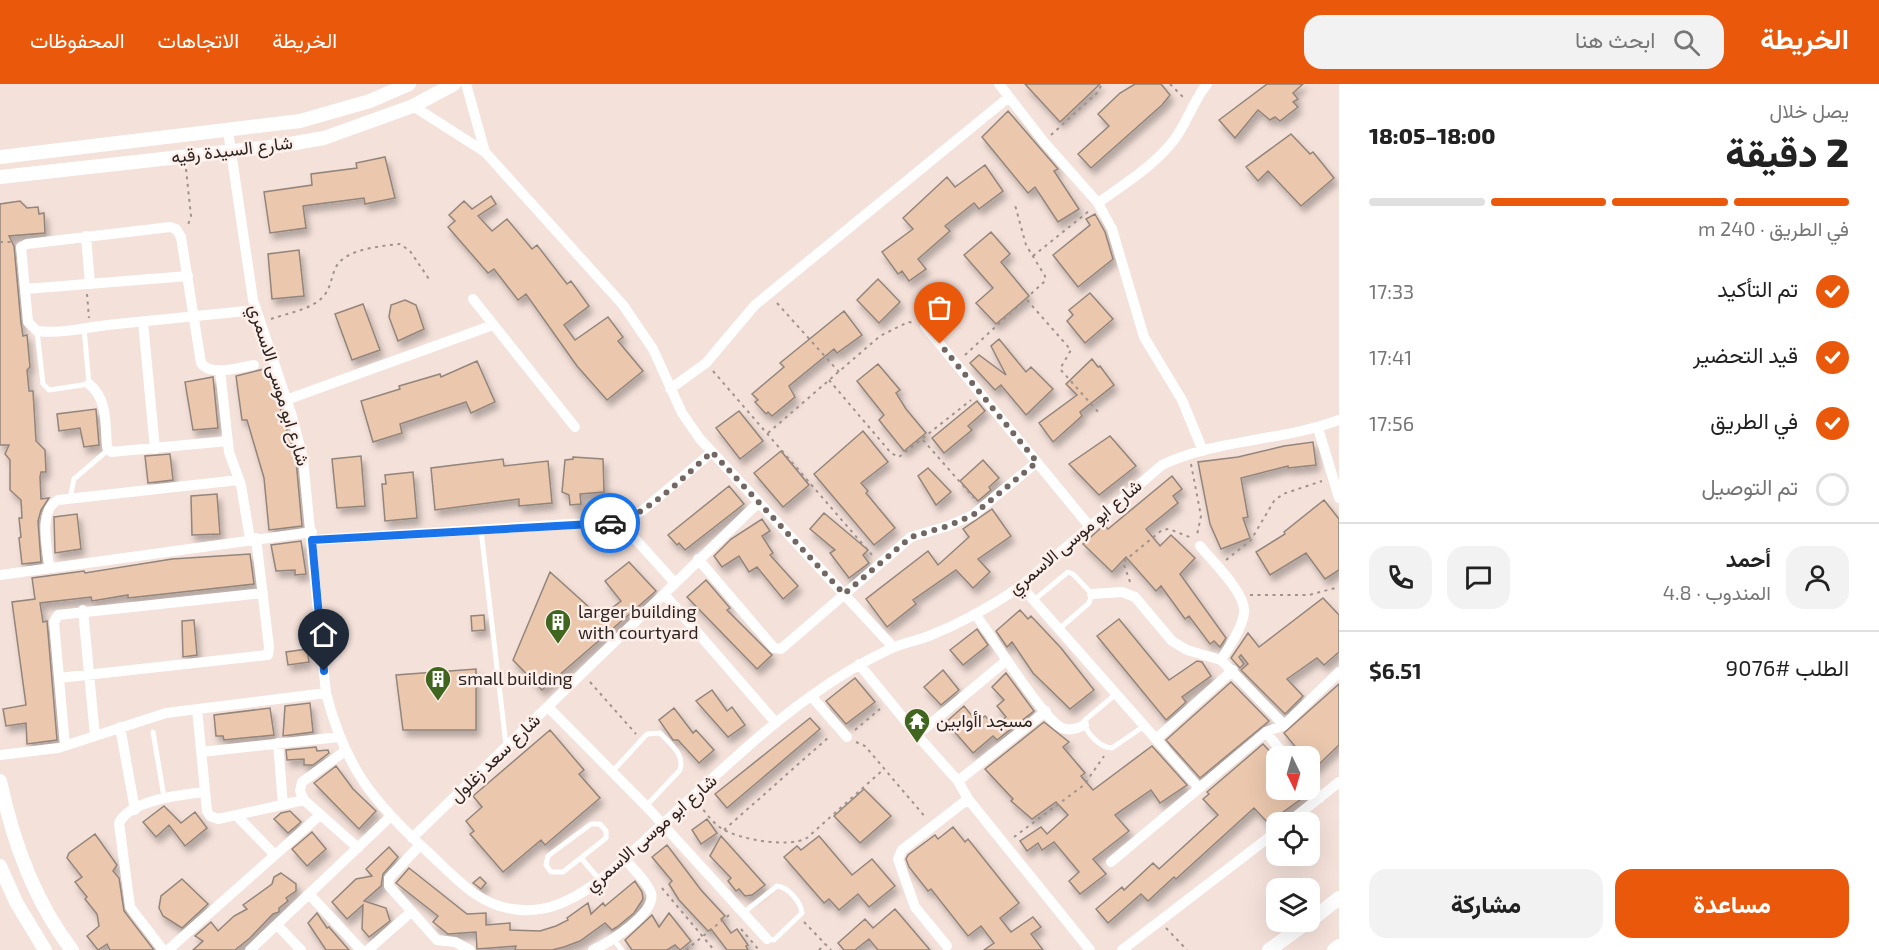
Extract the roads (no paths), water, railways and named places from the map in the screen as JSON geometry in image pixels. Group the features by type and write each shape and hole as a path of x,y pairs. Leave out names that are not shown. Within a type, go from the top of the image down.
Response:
{"street":[{"name":"شارع السيدة رقيه","path":"0,157 300,121 335,112 409,84"},
{"name":"شارع السيدة رقيه","path":"0,177 324,138 413,106 454,84"},
{"path":"466,84 485,152"},
{"path":"999,84 1044,142 1098,204 1112,230 1144,337 1182,400 1203,451"},
{"path":"1098,204 1158,157 1174,140 1207,84"},
{"path":"670,388 706,363 748,311 1009,97"},
{"path":"413,106 485,152 623,305 653,349 691,427 893,647"},
{"name":"شارع ابو موسى الاسمري","path":"228,131 256,310 303,459 326,693 339,737 372,796 390,816 477,897 512,909 549,908 566,902 625,859 776,723 811,696 859,664 893,647 928,637 975,614 1021,586 1162,465 1189,454 1318,428 1339,420"},
{"path":"254,365 220,370 208,370 203,366 195,317 188,276 179,231 170,227 23,245 28,322 37,331 87,328 195,317 256,310"},
{"path":"86,236 90,284"},
{"path":"25,289 188,276"},
{"path":"473,299 575,427"},
{"path":"143,322 155,449"},
{"path":"286,400 494,325"},
{"path":"925,326 1090,527"},
{"path":"59,678 264,656 269,651 263,593 253,539 228,441 220,370"},
{"path":"89,384 102,400 108,450 117,453 228,441"},
{"path":"1318,428 1339,498"},
{"path":"0,575 236,544 253,539 481,530 620,521 642,511 712,452"},
{"path":"698,559 776,649 783,648 911,537 961,521 982,507 1037,462"},
{"path":"49,568 46,513 54,502 70,498 239,480"},
{"name":"شارع سعد زغلول","path":"411,912 388,882 416,841 506,747 759,502"},
{"path":"620,521 675,584"},
{"path":"1200,546 1240,595 1245,610 1243,619 1221,660"},
{"path":"1021,586 1199,788"},
{"path":"1092,594 1116,592 1135,597 1179,646 1221,660 1284,724"},
{"path":"65,746 54,620 60,613 263,593"},
{"path":"664,594 776,723"},
{"path":"83,610 94,736"},
{"path":"975,614 1046,711 1064,729 1078,729 1084,725"},
{"path":"917,735 1007,660"},
{"path":"859,664 958,781 968,799 1088,949"},
{"path":"1156,740 1233,670"},
{"path":"1111,862 1266,732 1284,724 1339,672"},
{"path":"0,755 65,746 160,715 326,693"},
{"path":"811,696 847,737"},
{"path":"548,707 646,806 767,939"},
{"path":"197,709 205,792 210,816 215,819 304,800"},
{"path":"958,781 1046,711"},
{"path":"120,727 135,810"},
{"path":"1266,732 1277,746"},
{"path":"201,752 339,737"},
{"path":"278,743 283,805"},
{"path":"345,751 302,782 300,791 304,800 358,848"},
{"path":"0,782 24,864 49,915 72,950"},
{"path":"1320,798 1339,782"},
{"path":"163,950 135,917 127,898 119,826 123,817 164,797 205,792"},
{"path":"947,946 915,907 898,859 902,850 968,799"},
{"path":"1302,812 1317,800"},
{"path":"236,815 275,855"},
{"path":"168,950 320,815"},
{"path":"250,950 278,926 390,816"},
{"path":"1122,950 1266,840"},
{"path":"593,950 613,939 651,904 652,896 648,888 625,859"},
{"path":"0,866 16,902 45,950"},
{"path":"310,895 361,950"},
{"path":"1320,913 1339,898"},
{"path":"368,950 411,912 437,940 455,942 470,950"},
{"path":"278,926 301,950"},
{"path":"1269,950 1294,932"},
{"path":"1334,950 1339,946"}],"lane":[{"path":"37,331 44,387 49,390 89,384 87,328"},
{"path":"70,498 74,479 108,450"},
{"path":"481,530 506,747"},
{"path":"1034,600 1068,572 1073,574 1092,594 1089,603 1059,629"},
{"path":"1116,694 1085,720 1084,725 1100,744 1107,748 1144,726"},
{"path":"153,732 164,797"},
{"path":"612,772 651,732 660,733 681,760 680,770 646,806"},
{"path":"591,824 600,824 606,831 606,838 582,858 559,873 551,872 546,865 548,856 578,833 591,824"},
{"path":"582,858 599,879"},
{"path":"741,910 773,888 782,886 800,904 802,909 800,918 774,940 767,939"},
{"path":"613,939 622,950"}],"place":[{"name":"larger building with courtyard","path":"558,645"},
{"name":"small building","path":"438,702"},
{"name":"مسجد اأوابين","path":"917,744"}]}
